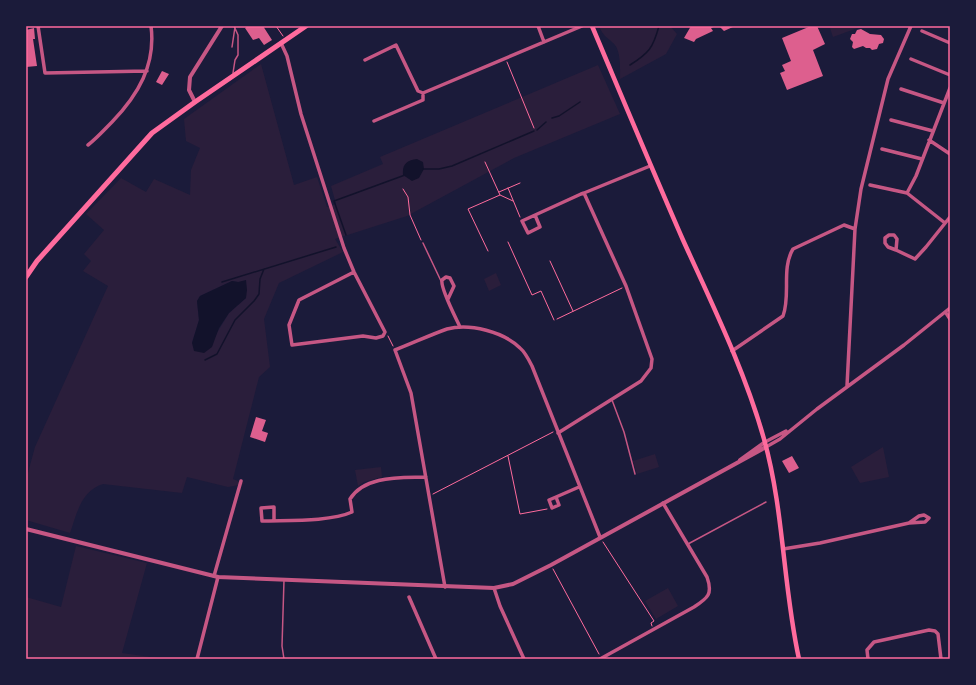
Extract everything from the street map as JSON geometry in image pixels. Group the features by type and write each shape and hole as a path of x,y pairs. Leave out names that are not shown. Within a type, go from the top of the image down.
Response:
{"main road":[{"path":"26,277 37,261 143,142 194,102 306,26"},
{"path":"592,26 650,166 732,351 766,444 800,659"}],"street":[{"path":"38,26 45,73 147,71"},
{"path":"88,145 132,100 147,71 152,46 151,26"},
{"path":"194,102 189,90 190,77 222,26"},
{"path":"538,26 544,42"},
{"path":"423,93 582,26"},
{"path":"847,386 855,229 861,189 888,79 911,26"},
{"path":"922,31 950,44"},
{"path":"283,42 301,114 344,248 354,272 385,332 383,336 376,338 363,336 292,345 289,325 299,300 354,272"},
{"path":"366,60 396,45 418,90 423,93"},
{"path":"911,59 950,75"},
{"path":"907,193 950,88"},
{"path":"901,89 944,103"},
{"path":"374,121 423,100 423,93"},
{"path":"891,120 933,131"},
{"path":"929,140 950,154"},
{"path":"882,149 922,159"},
{"path":"535,215 540,227 528,233 522,221 535,215 584,193 650,166"},
{"path":"870,185 907,193 945,223"},
{"path":"557,431 642,381 651,368 652,359 626,286 584,193"},
{"path":"896,250 897,239 894,235 889,235 885,238 885,243 888,247 915,259 942,229 950,217"},
{"path":"732,351 783,316 788,262 793,249 844,225 855,229"},
{"path":"448,298 453,290 453,281 446,277 442,280 442,283 448,298 460,327"},
{"path":"26,529 216,576 445,587 494,588 513,584 740,460 789,430 904,345 946,313 950,308"},
{"path":"946,313 950,319"},
{"path":"445,587 411,392 396,350 448,329 460,327 494,333 508,339 522,348 532,366 600,537"},
{"path":"274,521 274,507 261,508 262,521 274,521 344,516 352,512 350,499 352,495 370,483 380,480 426,477"},
{"path":"197,659 216,576 241,481"},
{"path":"556,497 559,505 552,508 549,500 579,487"},
{"path":"600,659 653,628 694,607 705,599 709,593 710,586 707,577 662,503"},
{"path":"783,549 820,543 909,523 925,522 929,518 921,515 909,523"},
{"path":"494,588 522,658"},
{"path":"409,597 436,659"},
{"path":"868,659 867,650 874,642 929,630 935,631 938,634 941,659"}],"lane":[{"path":"232,47 234,27"},
{"path":"232,77 235,60 238,55 238,35 234,27"},
{"path":"423,243 442,283"},
{"path":"612,400 624,432 635,474"},
{"path":"688,544 766,502"},
{"path":"284,580 282,646 284,659"}],"path":[{"path":"276,26 283,42"},
{"path":"505,59 534,128"},
{"path":"486,162 500,195 514,202"},
{"path":"498,192 520,183"},
{"path":"508,188 522,221"},
{"path":"403,189 408,197 410,215 423,243"},
{"path":"488,251 468,209 500,195"},
{"path":"508,242 532,295 541,291 554,320"},
{"path":"550,261 573,312"},
{"path":"557,319 626,286"},
{"path":"385,332 396,350"},
{"path":"429,496 557,431"},
{"path":"508,455 520,514 552,508"},
{"path":"600,537 654,621 651,623 653,628"},
{"path":"551,564 600,659"}],"shaded area":[{"path":"599,26 670,26 677,34 666,54 620,79 620,61 617,48 604,35"},
{"path":"834,26 863,26 833,37 830,28"},
{"path":"261,64 294,185 317,177 327,207 336,204 331,186 383,164 380,157 598,65 620,114 514,158 407,216 335,239 343,252 279,283 264,319 270,367 259,377 233,479 245,484 228,487 187,477 182,493 103,484 96,487 85,497 70,533 26,520 26,480 35,447 108,286 83,271 91,261 84,254 104,230 86,214 121,178 146,192 154,179 190,195 191,170 200,148 186,141 184,119","holes":["232,281 238,282 246,298 229,313 215,336 192,343 199,320 197,301 200,296"]},
{"path":"417,159 423,162 424,169 419,178 412,181 403,175 403,168 404,165 410,160"},
{"path":"496,273 501,285 489,291 484,279"},
{"path":"246,280 246,298 229,313 219,328 212,347 204,353 194,351 192,343 199,320 197,301 200,296 232,281 238,282"},
{"path":"883,447 889,477 860,483 851,467"},
{"path":"655,454 659,467 637,474 633,461"},
{"path":"381,467 382,477 364,482 358,486 355,470"},
{"path":"76,546 147,563 122,653 165,659 26,659 26,597 61,607"},
{"path":"668,588 678,606 656,619 645,601"}],"building":[{"path":"248,26 263,26 272,40 264,45 259,38 253,40 245,28"},
{"path":"691,26 716,26 711,28 713,31 696,39 694,42 684,38"},
{"path":"719,26 735,26 724,31"},
{"path":"811,26 817,26 825,44 813,50 823,76 787,90 780,73 785,71 782,65 791,61 782,38"},
{"path":"34,28 35,39 33,39 37,66 26,67 26,30"},
{"path":"861,29 870,34 881,35 884,39 883,43 879,44 877,49 872,50 863,46 854,49 852,47 853,42 850,39 852,34 855,34 857,30"},
{"path":"162,71 169,74 162,85 156,82"},
{"path":"256,417 266,420 262,431 268,433 265,442 250,437"},
{"path":"792,456 799,468 789,473 782,461"}],"waterway":[{"path":"630,65 642,57 652,45 659,26"},
{"path":"552,118 559,116 580,102"},
{"path":"537,130 546,122"},
{"path":"423,169 439,169 452,166 534,131"},
{"path":"346,235 334,201 405,175"},
{"path":"222,282 336,247"},
{"path":"205,360 217,354 235,320 259,294 260,279 264,269"}]}
